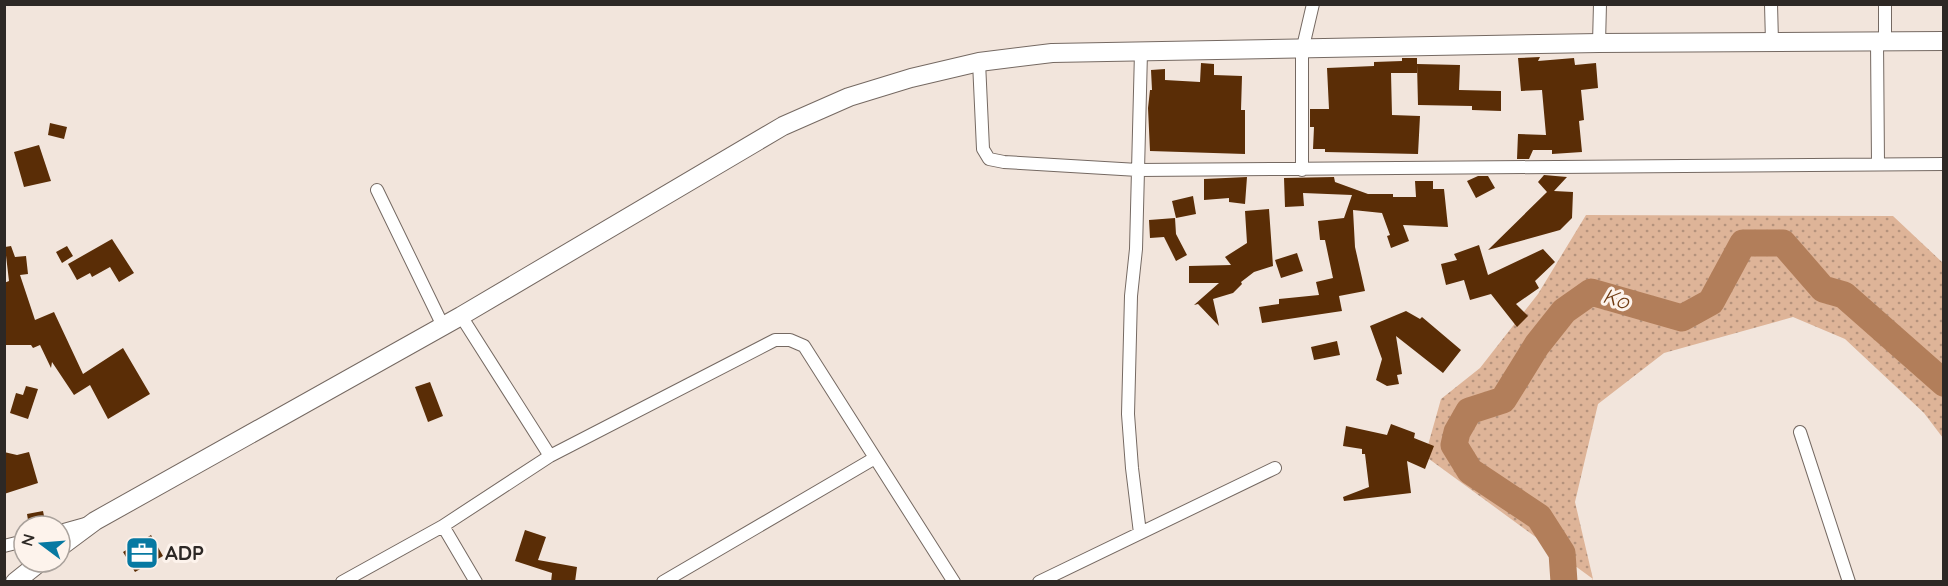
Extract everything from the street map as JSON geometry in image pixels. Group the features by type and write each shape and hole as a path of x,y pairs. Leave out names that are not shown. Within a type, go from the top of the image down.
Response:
{"main road":[{"path":"72,538 95,521 461,316 783,126 849,97 911,78 978,62 1052,53 1302,51 1599,43 1944,41"}],"street":[{"path":"1302,170 1302,51 1313,4"},
{"path":"1599,43 1600,4"},
{"path":"1771,4 1772,42"},
{"path":"1878,164 1881,41 1885,4"},
{"path":"1140,533 1128,414 1141,52"},
{"path":"978,62 983,149 989,159 1138,170 1944,164"},
{"path":"377,190 443,326"},
{"path":"461,316 550,456"},
{"path":"342,582 443,525 550,456 775,340 790,340 804,346 954,582"},
{"path":"1800,432 1849,582"},
{"path":"663,582 875,458"},
{"path":"1039,582 1275,468"},
{"path":"72,528 95,521"},
{"path":"443,525 476,582"}],"shaded area":[{"path":"1586,215 1893,216 1943,263 1943,438 1924,413 1845,339 1793,317 1664,353 1598,404 1575,502 1593,579 1425,456 1441,399 1480,368 1538,294"}],"building":[{"path":"1540,57 1538,61 1574,58 1575,65 1596,63 1598,88 1581,90 1584,120 1579,121 1582,152 1552,154 1552,150 1533,150 1529,159 1517,159 1518,134 1546,135 1542,90 1521,91 1518,58"},
{"path":"1402,58 1417,58 1417,73 1391,73 1392,115 1420,116 1418,154 1325,152 1325,149 1313,149 1314,127 1310,127 1310,109 1329,109 1327,68 1374,66 1374,62 1402,61"},
{"path":"1201,63 1214,64 1214,75 1242,76 1241,110 1245,110 1245,154 1150,151 1148,108 1150,90 1152,90 1151,70 1165,69 1165,80 1200,82"},
{"path":"1417,64 1460,65 1459,90 1501,91 1501,111 1472,110 1472,106 1418,105"},
{"path":"50,123 67,127 64,139 48,135"},
{"path":"39,145 51,181 24,187 14,152"},
{"path":"1544,175 1567,177 1554,191 1573,192 1572,218 1560,230 1488,250 1547,192 1538,182"},
{"path":"1478,176 1488,176 1495,188 1476,198 1467,181"},
{"path":"1247,177 1245,204 1229,202 1229,198 1204,200 1204,179"},
{"path":"1334,177 1335,182 1368,194 1393,194 1393,197 1416,197 1415,181 1433,181 1433,189 1444,189 1448,227 1403,225 1409,241 1391,248 1387,236 1390,235 1382,213 1353,210 1355,247 1365,291 1339,296 1342,311 1262,323 1259,307 1279,304 1279,299 1319,295 1316,282 1333,278 1325,240 1320,240 1318,221 1344,218 1352,195 1303,193 1304,206 1285,207 1284,178"},
{"path":"1193,196 1196,214 1176,218 1172,201"},
{"path":"1269,209 1273,266 1254,272 1241,282 1242,284 1233,293 1213,299 1219,326 1198,304 1194,305 1219,283 1189,283 1189,266 1231,265 1225,257 1247,243 1245,211"},
{"path":"1175,218 1176,234 1187,255 1176,261 1164,237 1150,238 1149,220"},
{"path":"112,239 134,273 119,282 110,267 92,277 90,273 77,280 68,264"},
{"path":"1479,245 1488,275 1543,249 1555,262 1535,281 1539,288 1516,304 1528,316 1517,327 1491,294 1470,300 1464,280 1446,285 1441,264 1457,260 1454,254"},
{"path":"11,246 15,257 26,256 28,274 20,275 35,320 54,312 83,374 123,348 150,394 108,419 90,385 74,395 52,362 51,368 40,345 33,348 31,345 4,345 4,283 9,281 5,247"},
{"path":"67,246 73,256 62,263 56,252"},
{"path":"1297,253 1303,271 1281,278 1275,260"},
{"path":"1406,311 1420,319 1422,317 1461,350 1443,373 1396,336 1402,374 1397,375 1399,384 1387,386 1376,380 1382,359 1370,326"},
{"path":"1337,341 1340,355 1314,360 1311,347"},
{"path":"430,382 443,416 428,422 415,387"},
{"path":"26,386 38,389 28,419 10,413 16,393 23,395"},
{"path":"1391,424 1415,433 1414,438 1434,446 1425,469 1407,461 1411,493 1344,501 1343,497 1369,487 1365,454 1362,454 1362,449 1343,446 1346,426 1387,435"},
{"path":"4,452 17,455 29,452 38,483 4,494"},
{"path":"43,511 44,514 27,514"},
{"path":"525,530 546,537 538,560 577,567 575,582 551,582 552,573 515,561"},
{"path":"151,535 163,556 135,572 123,552"}],"waterway":[{"name":"Ko","path":"1564,582 1562,553 1539,517 1470,471 1454,445 1457,432 1469,411 1503,400 1537,345 1564,311 1591,292 1682,318 1711,302 1743,243 1783,243 1823,289 1844,295 1944,383"}],"place":[{"name":"ADP","path":"142,553"}]}
